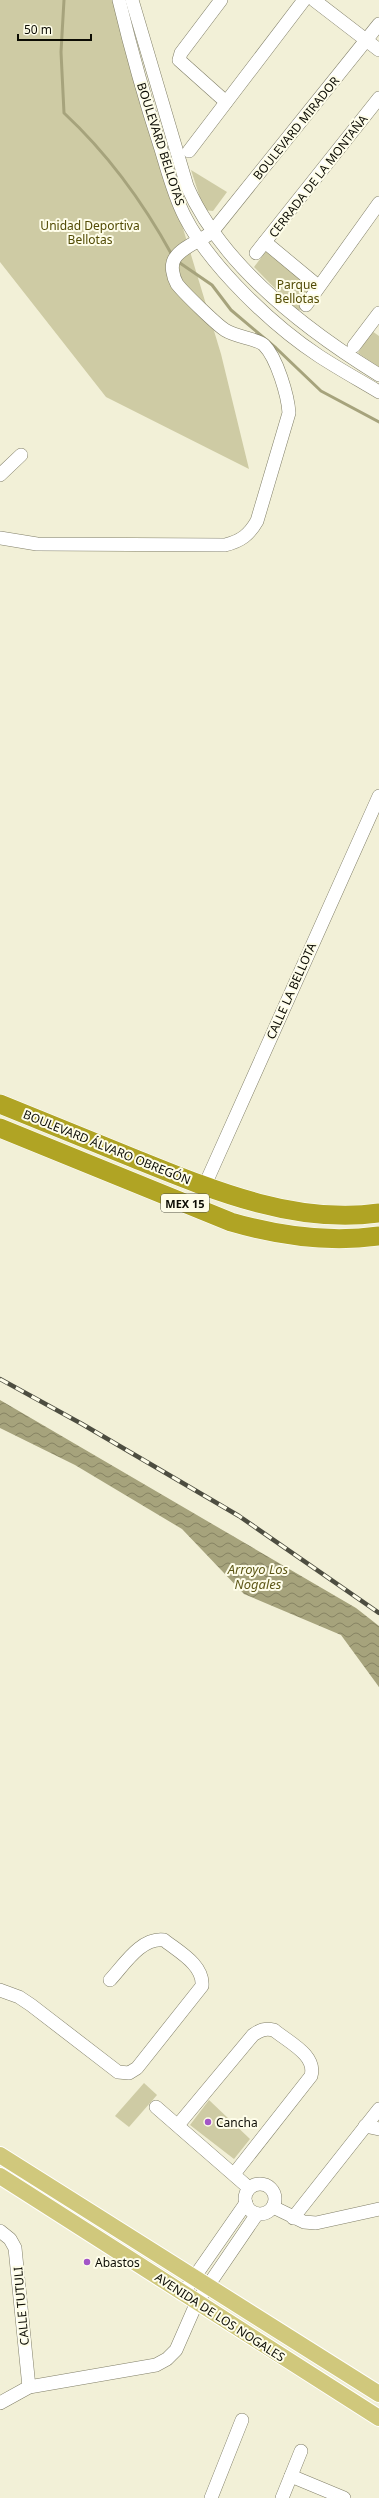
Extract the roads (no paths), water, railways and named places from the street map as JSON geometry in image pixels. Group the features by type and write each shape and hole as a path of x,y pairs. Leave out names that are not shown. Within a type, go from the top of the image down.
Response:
{"highway":[{"name":"BOULEVARD ÁLVARO OBREGÓN","path":"0,1104 204,1186 250,1201 292,1210 329,1214 379,1213"},
{"name":"BOULEVARD ÁLVARO OBREGÓN","path":"0,1128 231,1222 263,1231 314,1238 379,1236"}],"main road":[{"name":"AVENIDA DE LOS NOGALES","path":"0,2155 379,2394"},
{"name":"AVENIDA DE LOS NOGALES","path":"0,2176 184,2292 197,2302 379,2418"}],"street":[{"name":"BOULEVARD BELLOTAS","path":"119,0 136,66 168,173 185,217 200,241 246,294 287,332 339,368 379,392"},
{"name":"BOULEVARD BELLOTAS","path":"132,0 178,162 196,207 212,232 265,290 296,319 350,350 379,375"},
{"path":"221,0 181,53 179,60 226,102"},
{"path":"189,151 304,0"},
{"path":"314,0 368,40 379,50"},
{"name":"BOULEVARD MIRADOR","path":"0,538 37,544 225,545 240,541 252,531 258,521 289,413 289,401 269,352 264,344 255,340 241,338 224,330 177,284 172,271 174,259 184,249 200,241 212,232 368,40 379,24"},
{"path":"136,66 149,62"},
{"name":"CERRADA DE LA MONTAÑA","path":"256,253 379,98"},
{"path":"168,173 178,162"},
{"path":"306,305 318,286 379,203"},
{"path":"265,242 318,286"},
{"path":"287,332 296,319"},
{"path":"339,368 350,350 376,321"},
{"path":"0,475 21,456"},
{"name":"CALLE LA BELLOTA","path":"204,1186 379,796"},
{"path":"0,1990 19,1997 31,2005 118,2072 129,2073 137,2068 202,1986 202,1980 197,1968 164,1940 159,1939 145,1943 110,1980"},
{"path":"178,2125 253,2035 260,2031 267,2029 274,2030 310,2059 312,2067 311,2076 234,2174"},
{"path":"156,2107 249,2188"},
{"path":"293,2218 379,2109"},
{"path":"365,2126 379,2129"},
{"path":"255,2184 262,2184 269,2187 276,2200 273,2207 263,2214 257,2214 250,2210 246,2204 245,2196 249,2188 255,2184"},
{"path":"0,2404 29,2387 156,2365 167,2359 176,2350 197,2302 201,2281 246,2204"},
{"path":"273,2207 293,2218 304,2222 316,2223 379,2209"},
{"path":"184,2292 201,2281 257,2214"},
{"name":"CALLE TUTULI","path":"0,2231 10,2239 15,2248 29,2387"},
{"path":"211,2498 242,2420"},
{"path":"282,2498 301,2451"},
{"path":"291,2476 344,2498"}],"water":[{"name":"Arroyo Los Nogales","path":"0,1400 356,1608 379,1626 379,1687 341,1635 244,1594 182,1529 75,1465 0,1428"}],"waterway":[{"path":"64,0 61,52 64,113 95,145 124,180 149,216 172,255"},
{"path":"177,261 212,285 231,310 276,348 321,391 379,422"}],"railway":[{"path":"0,1379 82,1424 239,1516 379,1613"}],"place":[{"name":"Cancha","path":"208,2122"},
{"name":"Abastos","path":"87,2262"}],"park label":[{"name":"Unidad Deportiva Bellotas","path":"90,232"},
{"name":"Parque Bellotas","path":"297,291"}]}
